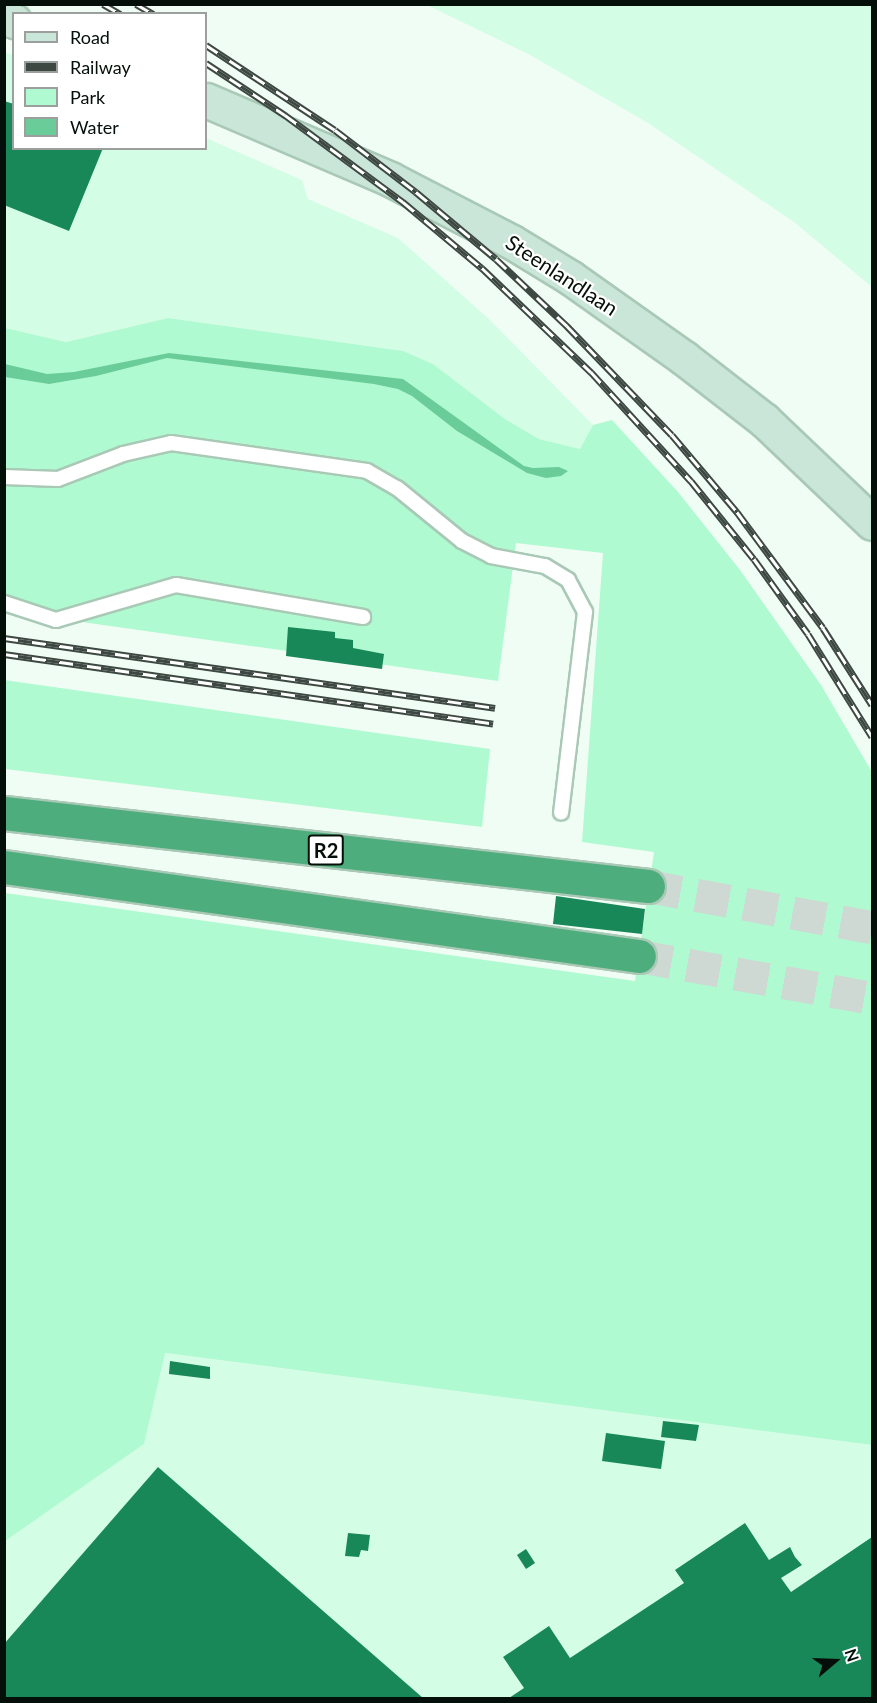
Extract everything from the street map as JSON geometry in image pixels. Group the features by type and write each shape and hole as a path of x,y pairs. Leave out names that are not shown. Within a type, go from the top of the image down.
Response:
{"highway":[{"name":"R2","path":"4,813 648,886"},
{"path":"4,867 639,956"}],"main road":[{"name":"Steenlandlaan","path":"207,100 390,179 512,242 571,278 676,352 764,420 873,523"}],"lane":[{"path":"4,477 58,478 123,454 171,443 367,471 397,488 462,542 491,556 545,566 568,580 585,612 561,813"},
{"path":"4,603 56,620 176,585 363,617"}],"shaded area":[{"path":"427,5 872,5 872,287 794,222 648,123 530,55"},
{"path":"5,52 12,55 12,150 207,150 207,138 302,180 308,199 398,238 490,320 593,425 580,449 539,439 505,419 433,364 403,351 168,318 66,342 5,328"},
{"path":"164,1353 872,1445 872,1698 5,1698 4,1541 144,1444"}],"green space":[{"path":"168,318 403,351 433,364 505,419 539,439 580,449 593,425 612,420 678,492 740,570 821,685 872,772 872,1445 165,1353 144,1444 5,1541 5,893 635,981 654,852 582,842 603,553 516,543 498,681 5,611 5,328 66,342"},
{"path":"4,680 490,749 482,827 5,769"}],"water":[{"path":"169,353 403,379 524,466 559,467 568,471 561,476 546,478 527,473 457,431 412,396 398,389 374,384 167,358 96,376 49,384 5,377 5,364 47,374 74,372"}],"building":[{"path":"4,101 12,103 12,150 102,150 69,231 4,205"},
{"path":"288,627 335,632 335,638 353,640 353,648 384,654 382,669 286,656"},
{"path":"556,896 645,909 642,934 553,924"},
{"path":"170,1361 210,1367 210,1379 169,1374"},
{"path":"663,1421 699,1425 696,1441 661,1437"},
{"path":"606,1433 665,1441 661,1469 602,1461"},
{"path":"158,1467 423,1698 4,1698 4,1644"},
{"path":"745,1523 769,1560 790,1547 802,1565 781,1578 791,1592 872,1537 872,1698 509,1698 524,1688 503,1657 549,1626 570,1658 684,1583 675,1570"},
{"path":"348,1533 370,1535 368,1551 361,1550 359,1557 345,1556"},
{"path":"526,1549 535,1563 526,1569 517,1555"}],"tunnel":[{"path":"648,886 872,927"},
{"path":"639,956 872,998"}],"railway":[{"path":"103,4 117,12"},
{"path":"136,4 150,12"},
{"path":"207,46 335,130 416,192 496,259 567,326 672,435 737,512 823,628 872,705"},
{"path":"207,64 285,115 403,202 482,268 591,372 691,481 754,559 808,634 872,737"},
{"path":"4,638 495,708"},
{"path":"4,654 493,724"}]}
